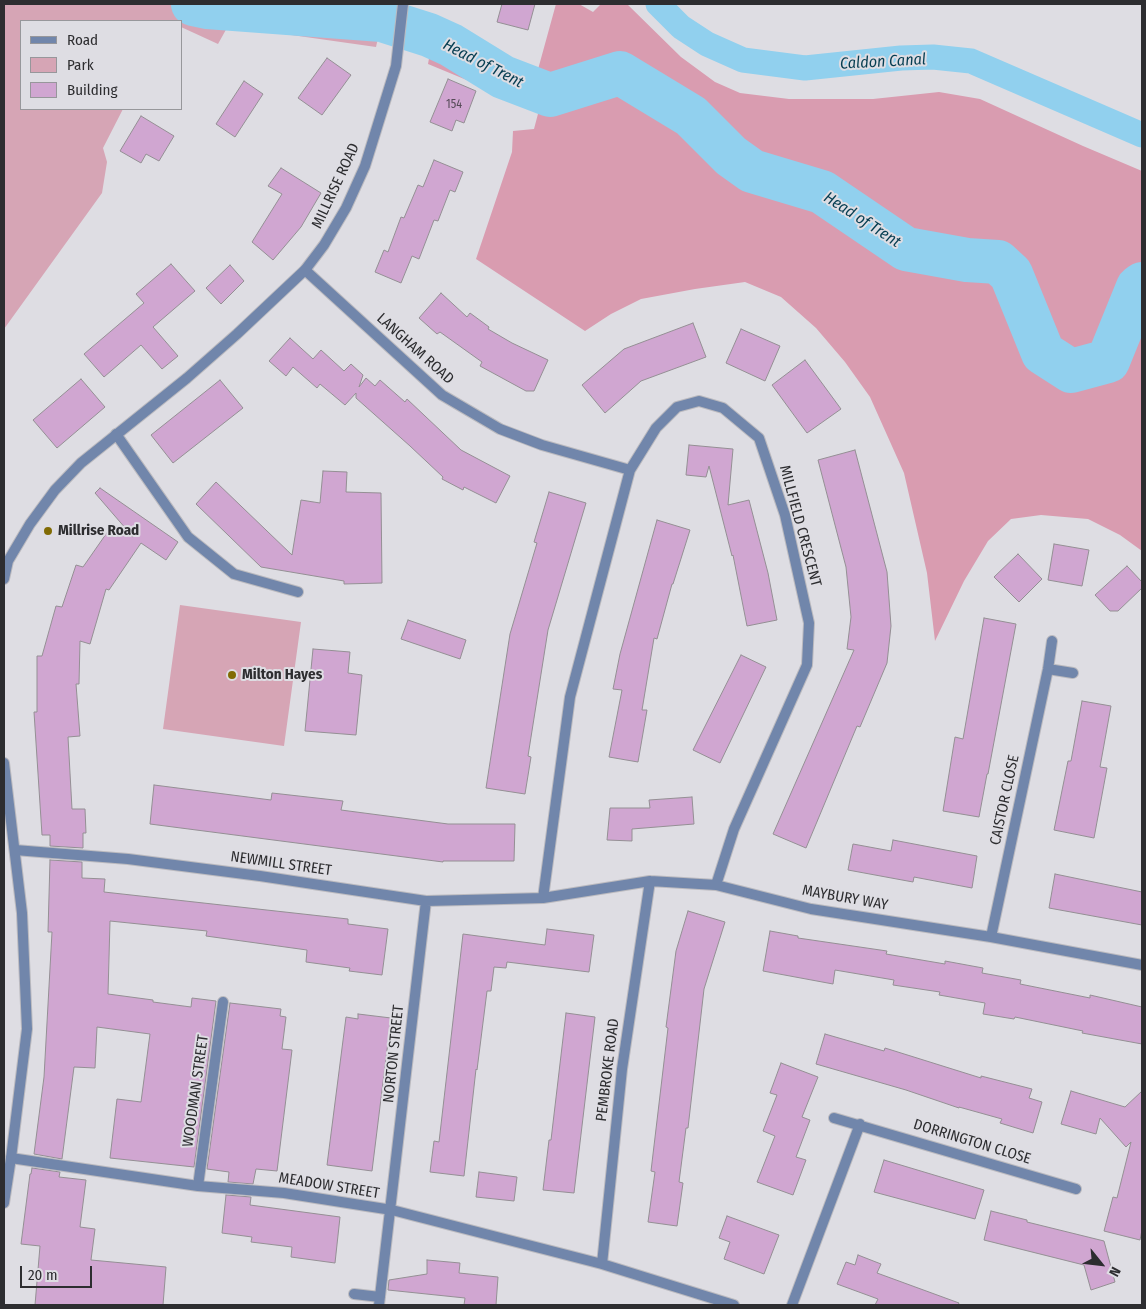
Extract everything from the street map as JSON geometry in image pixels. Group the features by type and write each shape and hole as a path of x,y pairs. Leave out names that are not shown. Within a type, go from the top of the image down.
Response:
{"street":[{"name":"MILLRISE ROAD","path":"4,579 8,561 12,554 30,524 55,490 81,463 187,378 305,270 324,245 346,208 366,166 396,66 403,5"},
{"name":"LANGHAM ROAD","path":"305,270 442,395 500,429 542,445 630,470"},
{"name":"MILLFIELD CRESCENT","path":"543,898 570,697 630,470 656,428 676,407 699,401 723,408 759,438 785,515 809,623 807,665 734,829 716,885"},
{"path":"116,434 188,537 234,574 298,592"},
{"name":"CAISTOR CLOSE","path":"991,937 1048,669 1052,641"},
{"path":"1048,669 1073,673"},
{"path":"4,763 22,913 28,1030 12,1158 4,1203"},
{"name":"NEWMILL STREET","path":"14,850 128,859 260,876 426,901 543,898"},
{"name":"MAYBURY WAY","path":"543,898 650,881 716,885 811,909 991,937 1142,965"},
{"name":"PEMBROKE ROAD","path":"602,1264 622,1069 650,881"},
{"name":"NORTON STREET","path":"380,1301 392,1210 426,901"},
{"name":"WOODMAN STREET","path":"198,1186 224,1002"},
{"name":"DORRINGTON CLOSE","path":"834,1118 860,1124 1076,1189"},
{"path":"792,1305 860,1124"},
{"name":"MEADOW STREET","path":"12,1158 198,1186 284,1193 392,1210 602,1264 635,1276 734,1305"},
{"path":"354,1294 380,1301"}],"green space":[{"path":"4,4 336,4 385,7 376,47 228,26 218,44 182,27 182,20 20,20 20,110 122,110 103,148 107,162 102,193 4,329"},
{"name":"Milton Hayes","path":"180,605 301,622 284,746 163,729"}],"shaded area":[{"path":"556,4 579,4 593,12 601,4 627,4 681,57 715,82 740,93 789,99 873,99 939,92 980,99 1142,171 1142,551 1120,535 1088,519 1041,515 1011,519 988,541 964,581 935,641 927,573 904,473 870,397 845,362 816,328 781,297 745,282 695,289 641,299 611,314 585,331 476,259 512,152 513,131 534,129 539,110 428,64 435,25 537,73"}],"building":[{"path":"502,4 535,4 528,30 497,22"},
{"path":"327,58 351,75 322,115 298,98"},
{"path":"448,79 476,91 464,123 456,120 452,131 430,122"},
{"path":"244,81 263,94 235,137 216,124"},
{"path":"141,116 174,136 159,161 146,154 141,163 120,151"},
{"path":"434,160 463,172 455,192 450,190 438,221 434,220 419,259 412,256 401,283 375,272 384,250 388,252 401,217 404,218 418,185 423,187"},
{"path":"281,168 321,193 301,227 273,260 252,242 282,194 268,186"},
{"path":"171,264 195,291 153,327 178,356 162,369 141,345 104,377 84,354 144,303 136,294"},
{"path":"230,265 244,281 221,304 206,288"},
{"path":"441,293 467,317 470,313 489,327 488,329 548,360 534,391 526,391 480,366 482,362 440,332 437,334 419,318"},
{"path":"693,323 706,357 641,381 605,413 582,385 624,349"},
{"path":"741,329 780,346 765,381 726,363"},
{"path":"290,338 313,359 321,350 344,371 351,364 363,375 359,387 366,378 375,386 380,380 405,402 407,399 461,450 510,476 496,503 464,487 463,490 442,479 443,477 356,398 356,393 345,405 320,384 317,388 293,367 286,376 269,361"},
{"path":"805,360 841,409 807,433 772,385"},
{"path":"81,379 105,407 57,448 33,420"},
{"path":"220,380 243,408 173,463 151,435"},
{"path":"689,445 733,449 728,505 749,500 768,573 777,620 747,626 733,555 709,466 706,477 686,475"},
{"path":"855,450 887,572 891,626 887,663 860,727 857,726 806,848 773,834 854,650 847,649 851,617 846,567 818,460"},
{"path":"323,471 347,472 346,492 381,493 382,583 344,584 344,581 261,567 196,504 216,482 292,555 301,500 320,503"},
{"path":"100,488 178,542 166,560 141,543 109,590 106,589 90,644 80,641 79,684 76,684 80,736 68,737 72,809 85,809 86,833 83,833 83,848 50,846 50,835 42,835 34,712 37,712 37,656 42,656 56,606 62,607 76,565 83,567 113,524 133,537 95,493"},
{"path":"549,492 586,503 548,630 528,756 531,757 525,794 486,788 510,634 537,543 534,542"},
{"path":"657,520 690,530 672,584 657,639 654,638 642,710 647,710 638,762 609,757 622,690 613,689 620,654"},
{"path":"1054,544 1089,550 1082,586 1048,580"},
{"path":"1018,554 1042,579 1019,602 994,577"},
{"path":"1127,566 1142,582 1142,588 1118,611 1110,611 1095,595"},
{"path":"984,618 1016,624 979,817 943,811 955,737 963,739"},
{"path":"408,620 466,640 460,659 401,639"},
{"path":"313,649 350,652 348,673 362,675 356,735 305,731"},
{"path":"741,655 766,667 720,763 693,750"},
{"path":"1082,701 1111,706 1100,767 1107,768 1094,838 1054,830 1068,761 1071,761"},
{"path":"154,785 271,800 272,793 343,801 341,810 448,824 515,824 514,861 443,862 150,824"},
{"path":"692,797 694,824 632,829 632,841 607,840 610,808 650,808 649,800"},
{"path":"893,840 977,856 972,888 914,877 913,882 848,870 853,844 891,851"},
{"path":"50,860 82,862 82,878 105,879 104,892 348,919 348,924 388,929 382,975 349,971 350,968 306,962 307,950 206,936 207,931 110,921 108,994 191,1007 192,998 216,1001 194,1167 110,1158 117,1099 141,1102 150,1034 97,1027 95,1068 74,1067 62,1159 34,1154 44,1077 52,932 48,932"},
{"path":"1055,874 1142,892 1142,925 1049,908"},
{"path":"688,911 725,922 704,989 688,1128 686,1128 679,1182 683,1183 677,1226 648,1222 655,1172 651,1171 668,1028 666,1027 676,951"},
{"path":"547,929 594,935 589,972 507,962 506,968 494,967 491,991 487,991 464,1176 430,1172 434,1141 439,1142 463,934 545,945"},
{"path":"770,931 798,936 798,938 887,951 886,954 983,968 982,973 1021,980 1020,984 1090,998 1090,995 1142,1007 1142,1044 1082,1033 1083,1031 1015,1017 1014,1019 983,1014 985,1003 939,995 940,992 893,985 894,980 835,970 833,984 763,971"},
{"path":"230,1003 281,1009 280,1016 286,1017 282,1049 292,1050 277,1171 256,1169 253,1184 228,1182 229,1172 207,1169"},
{"path":"566,1013 595,1017 574,1193 543,1190"},
{"path":"358,1014 391,1018 372,1171 327,1165 346,1017 358,1019"},
{"path":"825,1034 884,1051 885,1048 981,1078 981,1076 1032,1089 1029,1098 1042,1102 1033,1133 1000,1123 1002,1119 959,1108 906,1090 816,1064"},
{"path":"781,1063 818,1077 802,1117 810,1120 796,1157 806,1160 793,1195 757,1182 775,1136 763,1131 777,1095 770,1093"},
{"path":"1071,1091 1125,1107 1142,1091 1142,1230 1140,1240 1104,1231 1113,1197 1117,1198 1131,1142 1126,1147 1100,1118 1096,1134 1061,1124"},
{"path":"884,1160 984,1190 975,1219 874,1192"},
{"path":"32,1168 60,1172 59,1177 86,1180 80,1227 95,1229 91,1260 166,1267 163,1305 35,1305 40,1246 21,1244"},
{"path":"479,1172 517,1177 514,1201 476,1197"},
{"path":"226,1195 251,1197 250,1205 340,1217 335,1263 291,1257 292,1247 251,1242 252,1237 222,1233"},
{"path":"991,1211 1104,1241 1115,1282 1091,1290 1084,1265 984,1240"},
{"path":"727,1216 779,1235 764,1274 724,1259 730,1242 719,1238"},
{"path":"858,1255 881,1264 877,1273 959,1303 958,1305 875,1305 878,1299 837,1284 846,1262 855,1265"},
{"path":"427,1260 460,1263 459,1273 498,1277 496,1305 464,1305 465,1298 388,1290 389,1280 427,1274"}],"waterway":[{"name":"Head of Trent","path":"193,4 207,7 382,20 429,35 451,45 503,77 550,95 620,73 691,116 731,156 752,171 822,192 906,249 967,260 998,262 1011,274 1043,353 1071,371 1108,361 1138,287 1142,284"},
{"name":"Caldon Canal","path":"658,4 681,27 707,44 743,60 805,68 901,58 933,57 971,61 1142,135"}],"place":[{"name":"Millrise Road","path":"48,531"},
{"name":"Milton Hayes","path":"232,675"}]}
